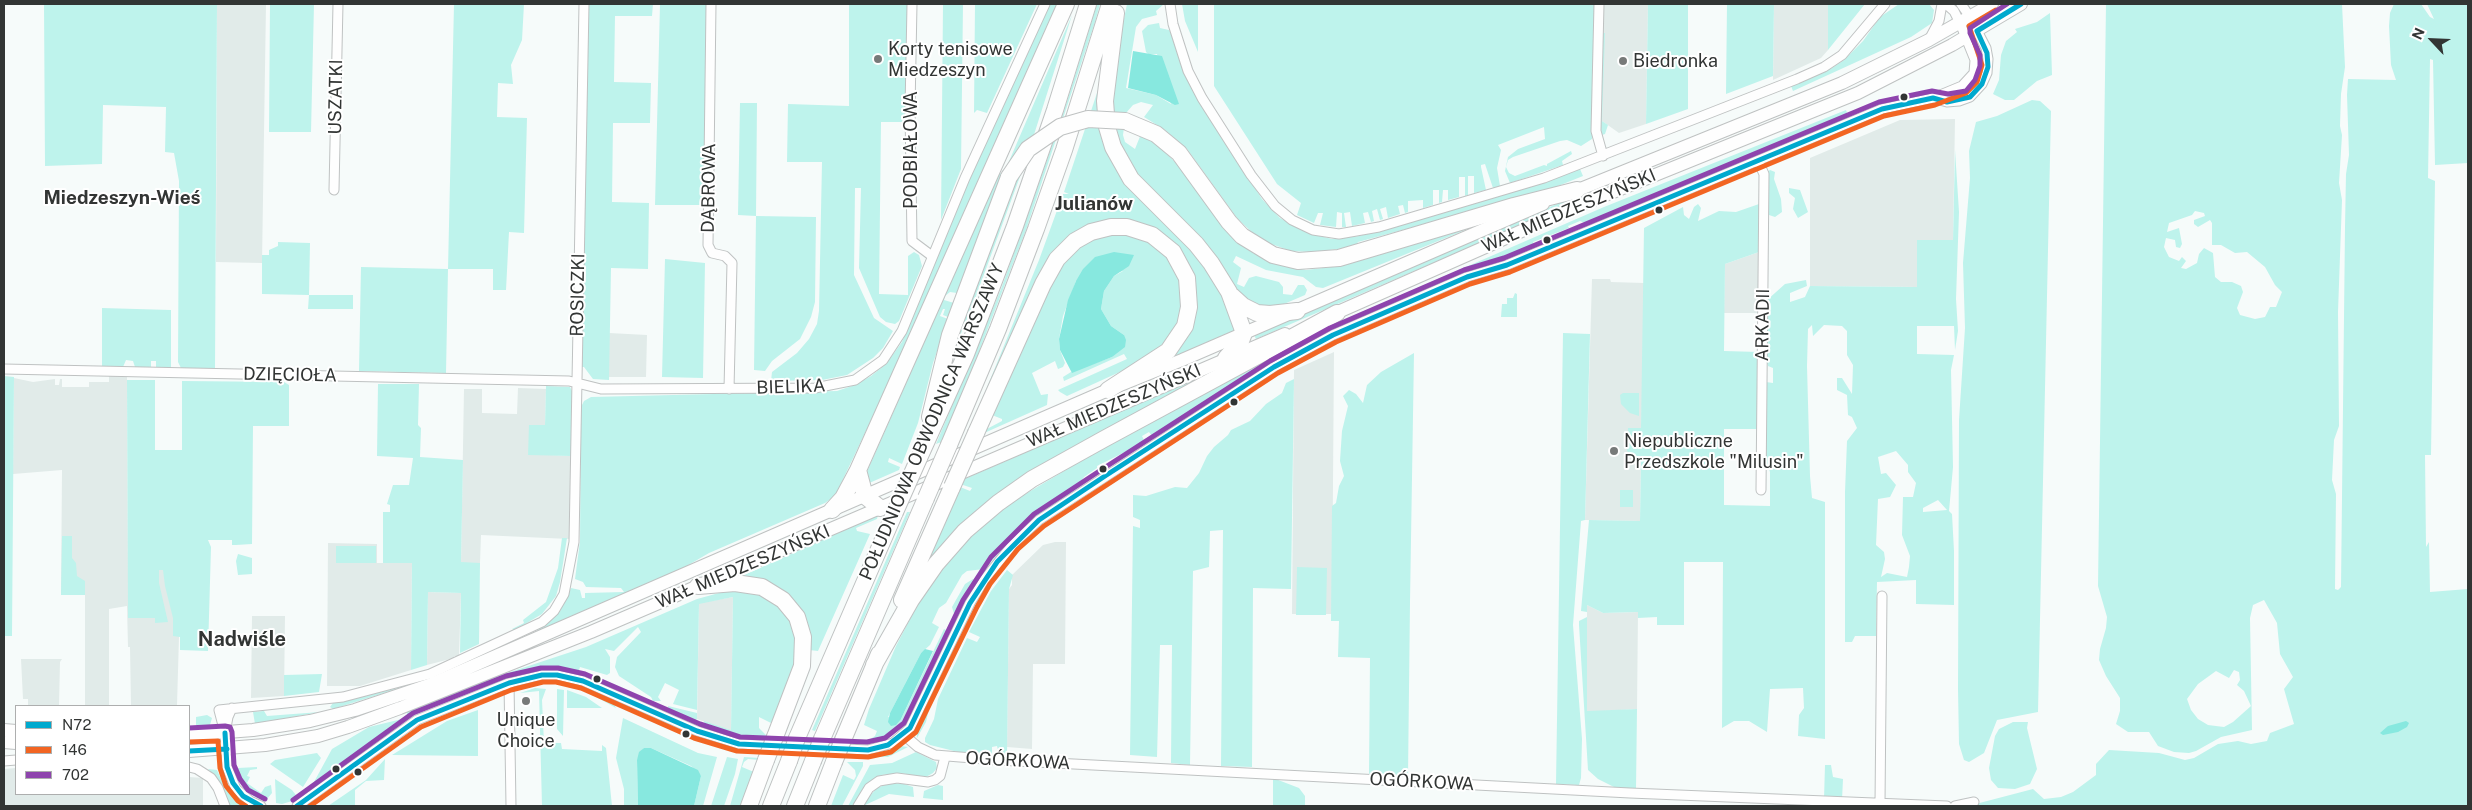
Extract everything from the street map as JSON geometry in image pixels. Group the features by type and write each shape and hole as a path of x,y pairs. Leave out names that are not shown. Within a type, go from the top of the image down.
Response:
{"highway":[{"path":"832,510 843,498 858,470 1066,4"},
{"name":"POŁUDNIOWA OBWODNICA WARSZAWY","path":"771,806 888,510 919,458 966,354 1015,226 1055,110 1088,4"},
{"name":"POŁUDNIOWA OBWODNICA WARSZAWY","path":"795,806 812,762 995,336 1033,238 1064,150 1110,4"},
{"path":"1117,4 1105,101 1113,147 1131,179 1204,254 1230,294 1244,333 1241,341 1226,358"},
{"path":"919,458 950,335 1009,177 1028,149 1060,127 1088,119 1124,121 1156,134 1179,153 1228,222 1242,236 1265,251 1292,260 1306,262 1339,258 1514,206 1577,190"},
{"path":"817,806 874,665 1043,284 1057,259 1075,241 1091,232 1111,227 1127,227 1152,235 1173,252 1187,278 1190,307 1185,326 1168,351 1108,390"},
{"path":"1230,294 1243,306 1257,313 1270,314 1297,311"},
{"path":"874,665 932,569 955,541 998,503 1032,479 1336,313"},
{"path":"858,470 865,496 888,510"},
{"path":"698,586 735,583 762,587 783,600 797,618 803,637 802,666 749,806"}],"main road":[{"name":"WAŁ MIEDZESZYŃSKI","path":"190,735 225,733 310,721 417,690 1108,390 1577,190 1826,90 1930,40 1992,4"},
{"name":"WAŁ MIEDZESZYŃSKI","path":"190,751 288,742 348,728 570,641 698,586 888,510 1226,358 1336,313 1585,203 1836,102 1904,70 1972,34 2021,4"}],"street":[{"name":"USZATKI","path":"334,190 338,4"},
{"name":"ROSICZKI","path":"225,733 220,710 343,697 430,674 542,622 560,603 567,585 574,542 584,4"},
{"name":"DĄBROWA","path":"711,4 708,245 712,253 725,256 732,263 730,389"},
{"name":"PODBIAŁOWA","path":"912,4 910,110 912,241 932,256"},
{"name":"BIELIKA","path":"576,384 601,389 828,387 855,380 883,360 902,331 965,178 1045,4"},
{"path":"1170,4 1173,24 1183,57 1202,98 1251,175 1275,206 1292,220 1313,230 1339,234 1369,229 1506,190 1603,156 1824,67 1852,46 1884,4"},
{"path":"1599,4 1596,130 1603,156"},
{"path":"1930,40 1940,21 1942,4"},
{"path":"1946,4 1965,20"},
{"path":"1932,98 1947,102 1959,101 1970,97 1982,84 1987,73 1988,59 1965,20 1961,4"},
{"path":"1932,98 1962,86 1974,73 1975,60 1972,34"},
{"name":"WAŁ MIEDZESZYŃSKI","path":"904,735 918,713 970,603 984,580 1014,544 1039,520 1274,367 1320,341 1467,277 1507,265 1882,109 1932,98"},
{"name":"ARKADII","path":"1758,161 1764,174 1761,490"},
{"name":"DZIĘCIOŁA","path":"4,370 569,381 576,384"},
{"path":"1880,804 1882,596"},
{"path":"297,806 410,723 432,712 509,683 542,675 570,677 696,731 739,744 868,750 888,745 904,735"},
{"path":"509,683 511,806"},
{"path":"232,708 225,733 228,766 236,789 250,802 261,806"},
{"name":"OGÓRKOWA","path":"904,735 923,750 945,756 1437,784 1947,806"},
{"path":"858,806 869,788 879,781 897,778 928,782 935,780 940,776 945,756"},
{"path":"190,766 203,772 215,783 225,806"},
{"path":"1955,806 1974,802"}],"shaded area":[{"path":"44,4 217,4 215,369 181,368 178,362 179,181 174,153 165,152 166,107 103,105 102,164 45,166"},
{"path":"217,4 266,4 262,263 216,262"},
{"path":"270,4 314,4 311,132 269,132"},
{"path":"454,4 524,4 522,40 511,65 513,84 498,83 497,117 527,118 524,233 509,232 506,290 493,290 493,269 448,269"},
{"path":"589,4 653,4 652,16 615,16 614,82 651,83 650,123 613,123 612,202 649,203 648,269 611,268 609,380 593,379 584,367 580,367"},
{"path":"660,4 708,4 705,205 655,205"},
{"path":"849,4 907,4 908,122 881,122 879,294 908,295 908,256 914,252 919,255 922,266 899,321 895,324 886,322 880,317 859,268 861,188 855,188 854,275 874,318 893,331 883,348 873,358 847,375 822,380 771,381 772,372 797,353 809,339 817,324 819,311 822,162 787,162 788,104 849,106"},
{"path":"943,4 963,4 961,169 941,220"},
{"path":"975,4 1037,4 987,113 977,110 974,113"},
{"path":"1050,4 1059,4 906,347 835,496 825,503 709,553 685,567 537,631 560,611 571,588 580,590 582,598 585,598 585,593 624,592 621,588 586,587 583,582 575,579 580,541 581,407 584,401 591,397 837,391 855,385 871,376 886,364 902,342 970,177"},
{"path":"1097,4 1100,4 1095,22 1026,230 963,393 941,442 936,444 1001,289 1064,111"},
{"path":"1127,4 1164,4 1156,11 1157,15 1142,19 1136,27 1126,88 1156,95 1171,104 1157,54 1148,54 1146,52 1142,31 1148,25 1159,23 1160,28 1169,30 1172,34 1194,93 1262,199 1280,218 1308,233 1332,239 1359,236 1530,187 1580,169 1583,176 1543,192 1358,242 1355,247 1312,252 1291,251 1260,240 1237,218 1187,149 1165,130 1144,117 1153,105 1141,102 1133,105 1126,113 1123,135 1125,142 1135,149 1141,134 1155,142 1181,168 1234,239 1253,253 1279,265 1306,270 1339,266 1475,226 1323,288 1316,287 1303,277 1266,270 1236,256 1233,262 1241,268 1237,284 1244,287 1249,278 1256,276 1279,282 1283,287 1283,294 1292,295 1298,285 1304,285 1307,290 1305,295 1277,307 1261,308 1242,298 1198,235 1142,180 1128,162 1118,141 1112,111 1119,43"},
{"path":"1182,4 1198,4 1198,52 1185,21"},
{"path":"1214,4 1595,4 1592,139 1581,146 1567,140 1560,141 1513,157 1508,160 1506,167 1509,173 1515,176 1544,165 1547,166 1547,164 1571,151 1572,154 1562,161 1563,165 1575,161 1510,183 1505,171 1508,157 1518,149 1545,139 1544,127 1498,145 1501,150 1497,168 1500,186 1493,188 1485,164 1481,165 1481,167 1486,190 1474,193 1474,176 1468,176 1468,195 1465,196 1465,177 1459,177 1459,197 1448,200 1448,190 1443,190 1442,202 1439,203 1439,190 1433,190 1433,205 1423,208 1423,200 1408,201 1408,212 1405,213 1403,205 1398,206 1400,214 1388,218 1386,207 1380,209 1383,219 1380,220 1377,209 1372,211 1374,221 1371,222 1368,212 1363,213 1365,223 1352,226 1350,212 1344,213 1346,227 1342,227 1342,213 1337,212 1336,227 1320,225 1323,213 1318,213 1314,223 1297,215 1301,203 1277,184 1214,86"},
{"path":"1603,4 1648,4 1646,124 1619,133 1602,121"},
{"path":"1648,4 1688,4 1688,109 1646,124"},
{"path":"1727,4 1774,4 1773,76 1726,94"},
{"path":"1774,4 1828,4 1828,50 1821,58 1773,80"},
{"path":"1828,4 1865,4 1828,50"},
{"path":"1899,4 1929,4 1934,10 1932,23 1911,37 1793,91 1791,86 1832,68 1844,60 1863,41 1880,17"},
{"path":"2106,4 2342,4 2345,67 2341,94 2340,126 2342,135 2339,183 2342,200 2338,312 2339,426 2334,440 2332,480 2336,494 2335,589 2338,590 2341,587 2345,227 2346,174 2349,155 2348,79 2396,80 2391,65 2389,26 2390,13 2394,4 2421,4 2430,17 2434,19 2427,4 2468,4 2468,163 2435,165 2433,60 2430,59 2428,178 2435,181 2431,455 2425,455 2426,547 2429,542 2430,592 2468,589 2468,806 1968,806 2033,789 2044,799 2061,797 2073,792 2096,775 2096,764 2109,750 2159,753 2185,760 2194,758 2218,744 2238,741 2251,744 2267,741 2270,733 2294,724 2284,689 2293,677 2280,654 2277,623 2264,600 2253,605 2250,618 2252,730 2221,737 2189,753 2174,752 2158,746 2149,732 2128,732 2116,724 2120,711 2120,698 2106,676 2099,660 2107,617 2098,586","holes":["2195,211 2204,213 2205,216 2194,220 2194,224 2198,227 2210,220 2212,223 2212,245 2221,245 2235,253 2247,252 2265,267 2275,285 2282,292 2276,307 2270,307 2265,317 2255,319 2240,315 2237,308 2243,292 2241,286 2232,282 2221,282 2215,277 2213,253 2204,248 2199,254 2197,263 2186,269 2181,268 2186,261 2182,257 2179,261 2169,257 2164,247 2166,238 2175,240 2176,247 2180,248 2182,244 2179,228 2167,232 2169,223 2192,215","2234,670 2239,672 2240,680 2237,685 2244,691 2251,706 2233,722 2224,727 2208,725 2198,719 2191,710 2187,699 2198,684 2216,671 2229,678"]},
{"path":"2050,13 2052,75 2037,81 2014,100 2005,100 1993,94 1999,80 2001,55 2006,41 2017,32 2015,29 2037,22"},
{"path":"1072,15 1025,163 973,304 949,363 969,303 972,304 970,300 1007,166"},
{"path":"1603,33 1605,33 1602,121 1608,125 1605,134 1602,135 1600,124"},
{"path":"1102,78 1101,129 1212,277 1223,296 1235,330 1164,361 1196,305 1195,282 1159,233 1078,231 979,407 1039,260 1063,194 1069,194 1064,192"},
{"path":"2032,100 2040,101 2051,111 2038,712 1997,720 1984,753 1969,762 1964,760 1959,744 1958,689 1959,420 1965,328 1963,263 1970,178 1969,151 1976,122 1997,116"},
{"path":"740,103 757,103 756,216 738,215"},
{"path":"1846,110 1849,118 1590,225 1580,221 1568,226 1569,228 1533,242 1534,244 1517,255 1458,276 1318,336 1291,350 1154,439 1149,432 1142,436 1145,442 1097,466 1097,468 1084,477 1074,491 1025,525 984,569 967,571 962,575 946,603 939,608 932,623 939,627 930,645 921,653 888,717 901,719 944,629 948,631 955,617 952,607 965,584 973,579 975,582 959,611 916,703 905,721 886,739 855,744 856,740 867,741 875,736 877,731 864,725 869,709 896,646 920,600 961,545 1012,502 1091,455 1300,339 1604,207"},
{"path":"1955,119 1953,240 1917,287 1810,286 1810,158 1900,120"},
{"path":"1955,150 1959,212 1956,299 1958,331 1955,350 1954,326 1917,326 1917,354 1954,355 1951,370 1953,467 1949,511 1952,514 1954,551 1954,605 1916,604 1916,580 1877,582 1876,636 1855,636 1852,642 1845,642 1847,441 1857,428 1852,417 1848,415 1847,395 1837,390 1837,378 1842,378 1852,394 1853,365 1847,355 1847,331 1842,326 1824,325 1813,336 1812,325 1808,329 1807,366 1810,476 1812,498 1825,502 1825,739 1798,736 1799,715 1804,708 1803,688 1770,689 1767,732 1749,721 1734,721 1722,728 1723,562 1684,562 1684,625 1657,625 1657,617 1638,618 1638,612 1603,613 1587,605 1587,612 1581,611 1589,520 1640,521 1641,462 1627,451 1628,428 1641,428 1644,228 1683,207 1684,215 1689,219 1694,207 1698,204 1701,208 1698,221 1719,211 1736,212 1759,204 1759,252 1725,264 1724,351 1759,352 1759,429 1724,429 1724,505 1770,506 1770,472 1765,457 1765,387 1766,382 1773,383 1773,368 1768,366 1765,357 1766,301 1785,284 1806,280 1807,286 1790,293 1790,302 1805,297 1810,286 1917,287 1917,240 1953,240","holes":["1896,451 1908,465 1908,472 1916,483 1913,497 1903,497 1902,535 1910,556 1909,567 1907,577 1887,573 1881,577 1885,559 1884,552 1876,545 1878,499 1890,497 1896,485 1886,473 1881,474 1878,457","1938,500 1947,510 1923,512 1923,508"]},
{"path":"1770,170 1775,172 1774,179 1781,199 1782,212 1775,217 1769,215 1767,172"},
{"path":"999,173 1002,174 957,293 950,292 945,296 944,300 954,303 948,317 943,315 945,309 943,309 940,316 948,319 933,363 918,423 902,464 889,458 888,462 900,467 899,470 867,484 866,474"},
{"path":"1789,188 1800,190 1808,212 1798,218 1793,209 1795,198 1789,193"},
{"path":"1589,190 1591,195 1256,339 1254,335"},
{"path":"756,216 816,217 815,302 811,317 800,339 772,361 765,371 754,370"},
{"path":"1125,234 1138,237 1156,246 1171,262 1180,279 1182,302 1178,323 1164,343 1147,357 1122,371 1067,396 1060,392 1058,390 1127,359 1124,354 1064,381 1063,377 1071,372 1112,357 1124,335 1111,326 1101,309 1104,291 1114,276 1123,271 1076,281 1063,316 1059,339 1060,350 1065,363 1063,367 1058,369 1055,361 1032,373 1041,395 1048,394 1047,405 982,434 983,431 1002,421 1002,419 992,415 1044,298 1061,267 1071,255 1091,240 1104,235"},
{"path":"278,242 310,243 309,295 262,294 262,255 269,255 269,250 278,246"},
{"path":"1759,252 1759,313 1724,313 1725,264"},
{"path":"665,259 705,263 703,378 662,377"},
{"path":"361,267 448,269 446,373 359,371"},
{"name":"Niepubliczne Przedszkole \"Milusin\"","path":"1592,279 1610,279 1611,282 1644,283 1640,521 1585,520"},
{"path":"1515,293 1517,294 1517,317 1501,317 1502,304 1507,304 1507,298 1513,298"},
{"path":"309,295 353,295 353,309 308,309"},
{"path":"102,308 171,310 171,368 156,367 156,361 151,361 151,367 135,367 133,361 126,360 123,367 102,366"},
{"path":"609,333 647,335 646,377 609,377"},
{"path":"1563,333 1590,334 1585,520 1581,521 1573,625 1582,739 1581,778 1579,785 1556,784"},
{"path":"1334,352 1332,614 1292,614 1294,370"},
{"path":"1414,353 1408,776 1369,774 1370,658 1338,657 1339,621 1331,621 1332,506 1336,503 1339,486 1344,476 1340,461 1342,431 1348,406 1343,396 1349,390 1356,394 1363,403 1367,385 1381,372"},
{"path":"1211,372 1069,449 921,571 960,487 970,491 972,488 960,484 962,480"},
{"path":"4,376 14,377 12,636 4,636"},
{"path":"109,376 127,376 128,570 181,569 177,705 131,705 127,606 109,609 109,705 85,705 85,595 61,595 62,470 13,474 14,378 33,382 55,379 55,385 59,385 60,379 62,379 62,387 89,387 89,382 109,382"},
{"path":"1294,379 1291,589 1253,588 1252,767 1221,766 1223,530 1210,531 1209,567 1193,571 1190,765 1171,763 1172,645 1160,645 1157,757 1130,755 1133,526 1140,528 1140,520 1133,517 1133,495 1146,496 1175,487 1187,488 1199,473 1207,456 1214,447 1231,430 1250,421 1266,404 1282,393 1286,383"},
{"path":"127,380 155,380 155,450 182,450 182,381 284,382 289,385 289,426 253,426 252,544 232,545 232,540 208,540 211,547 208,651 180,650 180,637 173,636 173,618 163,570 159,570 159,583 168,622 155,623 155,618 128,618"},
{"path":"378,384 419,384 418,425 421,428 420,457 463,460 461,562 480,563 479,644 460,653 461,593 428,592 427,665 411,670 412,563 383,563 383,512 390,512 390,505 387,504 393,485 409,485 413,458 377,456"},
{"path":"546,386 570,387 573,393 572,456 528,455 529,425 545,425"},
{"path":"518,388 546,389 545,425 528,454 572,456 569,539 481,535 480,563 461,563 464,389 482,389 482,413 517,414"},
{"path":"1623,393 1639,393 1639,416 1630,413 1621,404 1620,395"},
{"path":"1620,490 1633,490 1633,507 1620,507"},
{"path":"907,512 910,512 815,731 812,730"},
{"path":"878,515 877,519 856,528 857,531 870,534 818,651 809,650 809,645 759,579 742,576"},
{"path":"62,536 72,536 72,558 76,563 77,576 85,581 85,595 61,595"},
{"path":"562,538 567,538 556,596 542,614 515,630 512,629 524,623 523,620 546,602 558,568"},
{"path":"1066,542 1065,664 1033,664 1032,749 1007,747 1009,589 1012,585 1012,575 1043,545"},
{"path":"328,543 377,544 377,563 412,563 411,670 360,686 327,686"},
{"path":"336,546 376,546 376,563 336,563"},
{"path":"238,554 252,558 252,574 238,575 236,561"},
{"path":"1297,567 1327,568 1326,615 1296,615"},
{"path":"1007,570 1013,575 1009,589 1007,755 999,754 997,746 992,747 992,754 958,752 930,745 925,742 925,738 934,719 938,699 967,638 977,642 980,637 969,632 991,591"},
{"path":"730,590 754,591 774,601 789,617 796,633 796,655 789,684 774,721 771,723 759,717 759,728 768,737 766,741 729,736 705,725 704,721 731,730 733,597 699,604 697,710 673,704 679,690 665,683 658,697 661,701 653,701 651,697 619,676 615,667 617,657 641,632 638,627 614,651 605,649 610,657 610,673 607,675 580,667 579,670 531,671 424,709 409,718 407,714 407,712 483,681 586,647 697,599"},
{"path":"428,592 461,593 459,656 427,665"},
{"path":"733,597 731,731 697,719 699,603"},
{"path":"1587,605 1603,613 1638,612 1637,709 1587,712"},
{"path":"252,616 285,616 284,696 251,698"},
{"path":"1587,617 1587,711 1637,709 1636,789 1616,788 1598,779 1588,770 1579,625 1579,621"},
{"path":"961,636 930,704 926,722 917,738 916,728 958,637"},
{"path":"21,659 62,659 60,662 59,705 28,705 28,699 23,699"},
{"path":"322,674 319,692 284,696 284,675"},
{"path":"565,682 611,698 616,708 582,689 562,683"},
{"path":"406,686 333,709 330,707 333,703"},
{"path":"535,688 546,689 542,700 544,743 561,743 562,749 602,751 602,745 606,748 612,806 542,806 539,691 520,693"},
{"path":"557,689 564,690 563,736 557,729"},
{"path":"567,690 586,697 602,708 567,708"},
{"path":"668,706 697,713 697,719 692,723 669,713"},
{"path":"478,710 478,756 392,755 447,721"},
{"path":"264,711 267,716 320,712 255,724 253,712"},
{"path":"207,715 212,718 210,725 196,729 196,717"},
{"path":"623,718 698,753 717,757 703,806 694,806 701,776 691,766 651,748 644,748 637,760 638,806 624,806 624,789 616,758"},
{"path":"404,720 308,793 332,749 369,727"},
{"path":"2013,722 2028,722 2027,728 2037,769 2030,784 2015,789 1998,788 1991,780 1989,768 1995,736 1999,729"},
{"path":"901,746 908,747 888,757 733,751 868,756 886,753"},
{"path":"916,752 936,762 937,768 933,773 926,777 900,773 881,775 866,785 853,806 848,806 870,765 892,763"},
{"path":"317,753 321,758 303,787 270,764 275,760"},
{"path":"727,757 738,759 735,774 724,806 711,806"},
{"path":"744,757 760,758 759,760 748,759 744,762 742,767 754,772 741,806 730,806"},
{"path":"385,759 384,780 366,781 355,790 355,806 328,806 366,780"},
{"path":"847,762 863,762 863,766 842,806 831,806 843,775 854,780 856,776 855,770"},
{"path":"1825,765 1831,765 1833,777 1843,779 1842,800 1824,799"},
{"path":"257,767 257,769 250,770 247,776 250,777 247,783 261,793 265,787 271,785 272,793 267,799 249,789 239,777 238,768"},
{"path":"15,768 15,795 190,795 190,777 203,778 203,806 4,806 4,769"},
{"path":"208,769 217,770 225,788 241,806 229,806 216,777"},
{"path":"1273,778 1299,788 1305,796 1305,806 1273,806"},
{"path":"275,779 292,790 299,799 282,804 276,803"},
{"path":"890,783 913,787 914,797 889,794 863,806 877,788"},
{"path":"938,785 943,786 943,800 923,798 924,791"}],"water":[{"path":"1133,51 1162,56 1179,104 1175,105 1156,95 1128,88"},
{"path":"1114,252 1134,255 1129,266 1114,276 1104,291 1101,309 1111,326 1124,335 1126,340 1125,347 1112,357 1072,373 1060,350 1059,339 1068,300 1083,269 1095,257"},
{"path":"925,649 933,651 901,719 896,725 891,726 888,722 890,713 921,653"},
{"path":"2406,721 2409,723 2407,727 2398,732 2383,735 2380,733 2388,726"},
{"path":"644,748 651,748 698,770 701,776 694,806 638,806 637,760 639,752"}],"transit line":[{"name":"702","path":"293,800 413,713 506,676 541,668 558,668 585,674 700,724 740,737 867,742 885,738 904,723 963,600 991,557 1034,514 1101,470 1270,361 1330,328 1464,270 1504,258 1879,102 1932,91 1948,94 1966,91 1975,80 1980,66 1980,55 1970,33 1970,28 2007,4"},
{"name":"N72","path":"1977,31 2021,4"},
{"name":"146","path":"310,806 421,727 511,690 543,682 556,682 581,688 694,738 737,751 868,757 891,752 916,732 990,584 1018,549 1044,526 1278,373 1336,342 1470,284 1510,272 1884,116 1935,105 1966,93 1977,82 1982,65 1969,26 1996,10"},
{"name":"N72","path":"297,806 417,720 509,683 542,675 557,675 583,681 697,731 739,744 868,750 888,745 910,728 970,603 997,562 1039,520 1105,476 1274,367 1333,335 1467,277 1507,265 1882,109 1933,98 1947,102 1970,97 1982,84 1988,67 1987,53 1977,31"},
{"name":"702","path":"190,728 230,727 234,765 240,779 248,790 265,799"},
{"name":"N72","path":"225,733 227,767 233,783 243,796 261,806"},
{"name":"146","path":"190,742 218,741 220,768 226,786 238,801 246,806"},
{"name":"N72","path":"190,751 227,749"}],"place":[{"name":"Korty tenisowe Miedzeszyn","path":"878,59"},
{"name":"Biedronka","path":"1623,61"},
{"name":"Niepubliczne Przedszkole \"Milusin\"","path":"1614,451"},
{"name":"Unique Choice","path":"526,701"}],"district":[{"name":"Miedzeszyn-Wieś","path":"122,198"},
{"name":"Julianów","path":"1094,204"},
{"name":"Nadwiśle","path":"242,640"}]}
